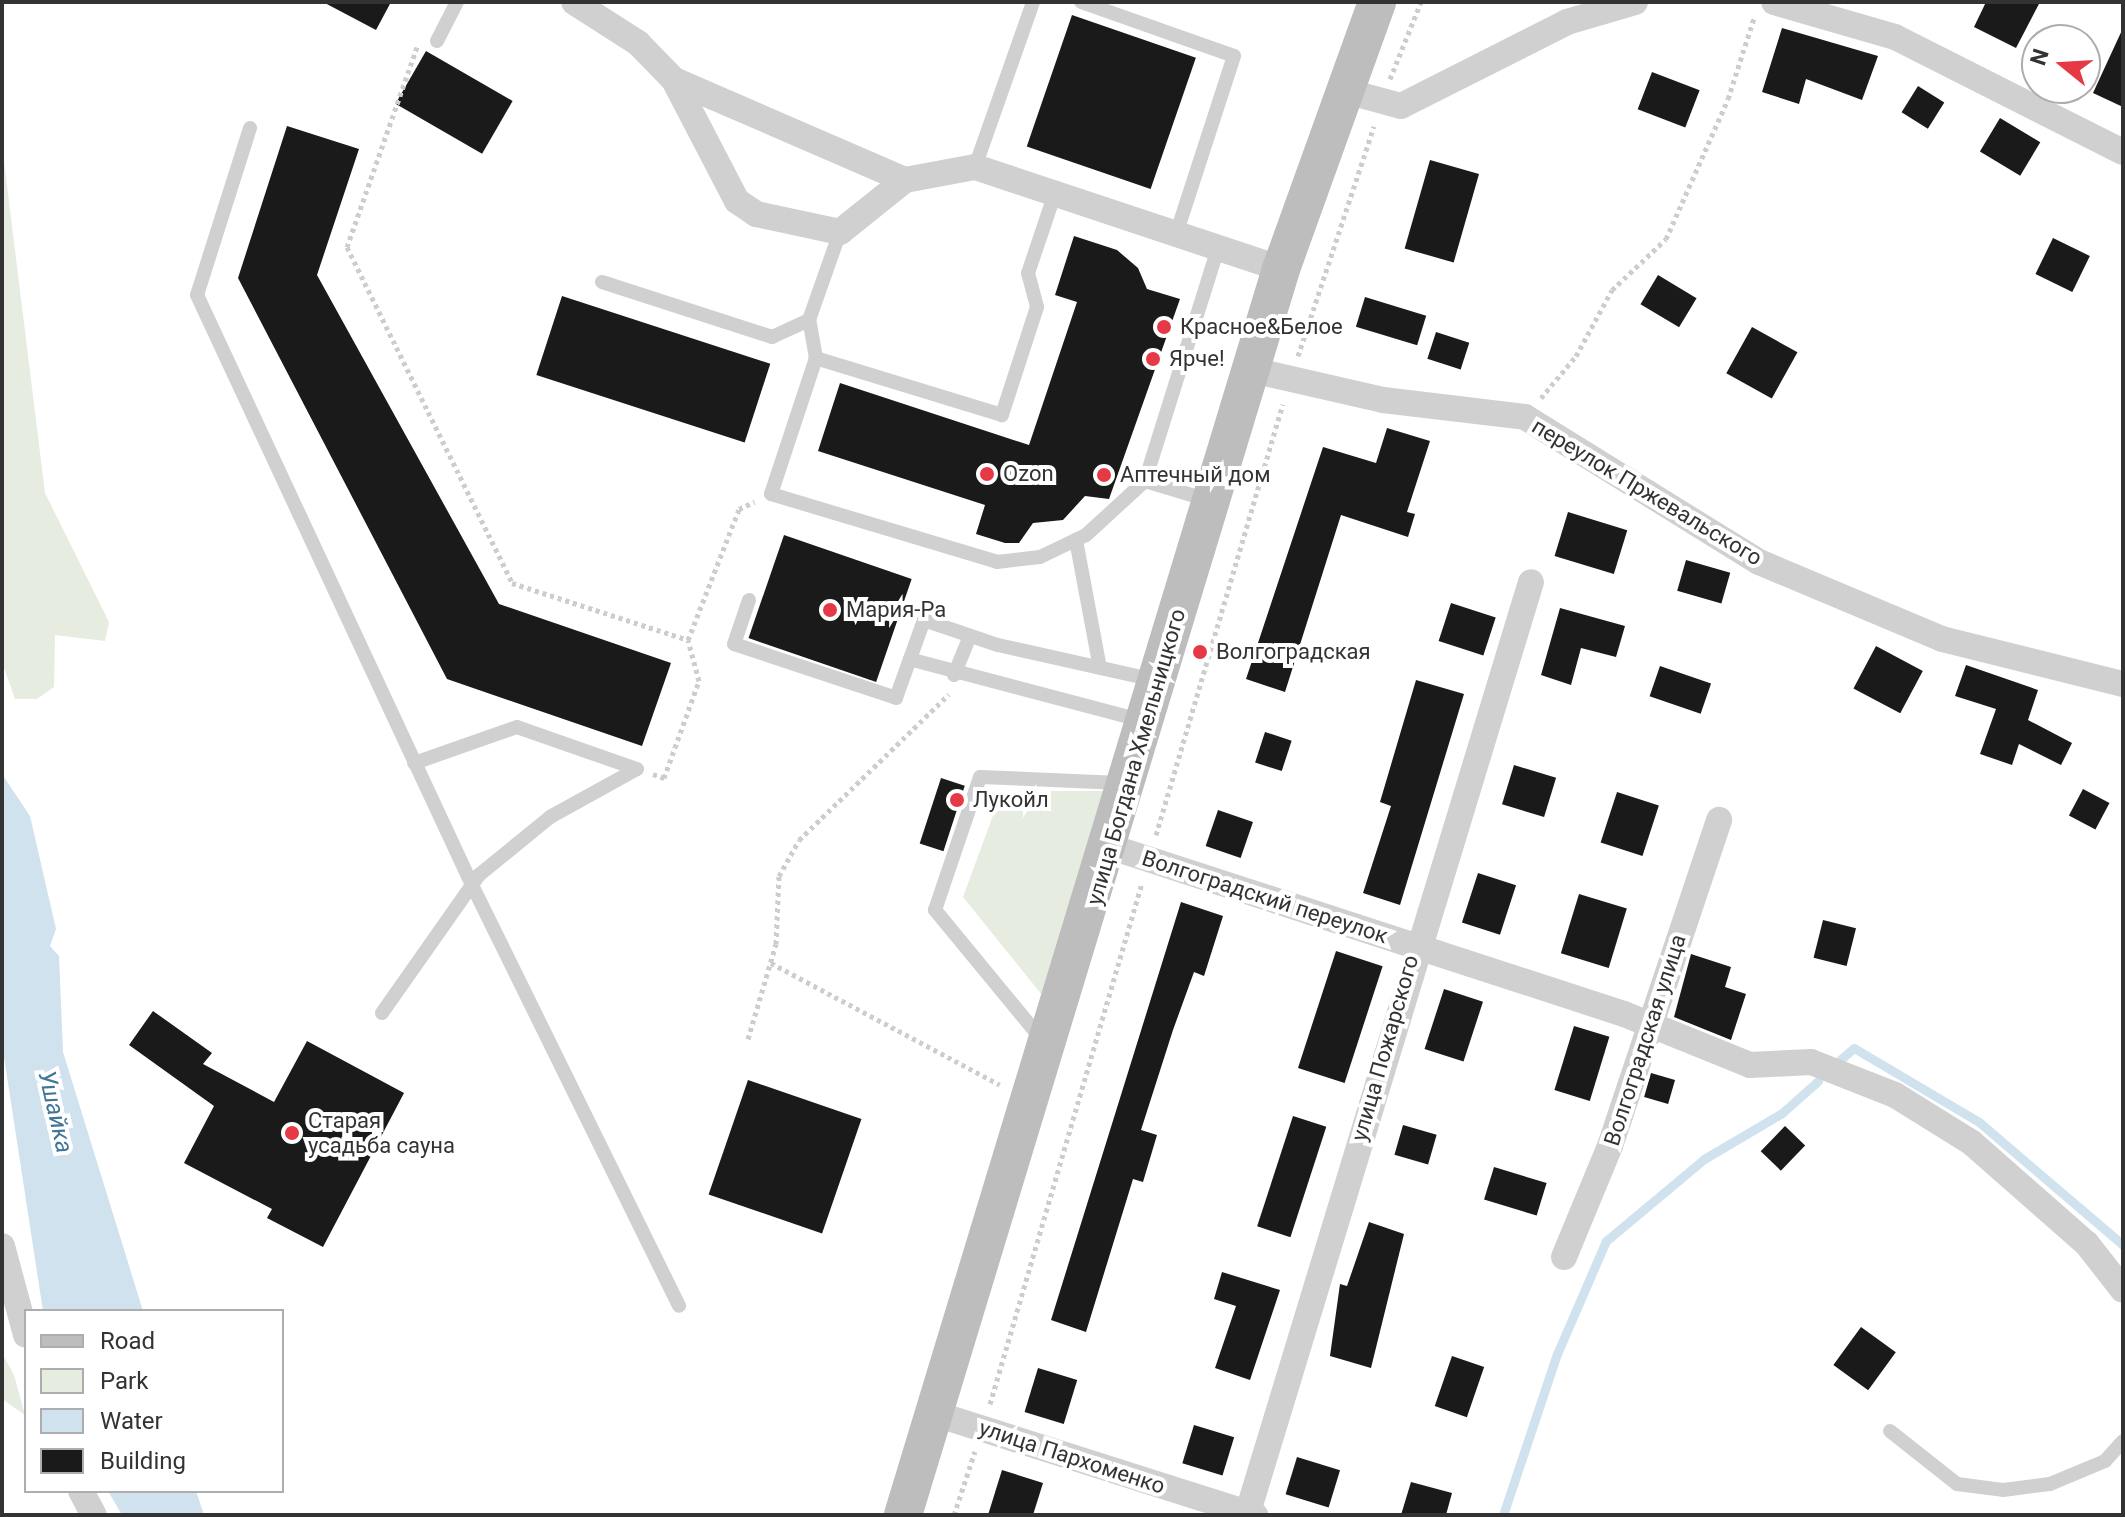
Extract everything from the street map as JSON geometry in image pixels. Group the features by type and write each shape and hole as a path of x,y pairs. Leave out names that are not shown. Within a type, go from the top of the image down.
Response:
{"street":[{"path":"574,2 638,43 674,80 737,201 786,225 840,232 905,180 975,167 1281,269"},
{"name":"улица Богдана Хмельницкого","path":"903,1515 1111,847 1281,269 1342,90 1377,2"},
{"path":"1342,90 1401,106 1567,22 1635,2"},
{"path":"1774,2 1895,37 2123,152"},
{"path":"674,80 905,180"},
{"name":"переулок Пржевальского","path":"1252,370 1383,400 1525,417 1759,562 1942,639 2123,684"},
{"name":"улица Пожарского","path":"1250,1514 1415,946 1531,582"},
{"name":"Волгоградская улица","path":"1564,1257 1610,1146 1647,1024 1719,820"},
{"name":"Волгоградский переулок","path":"1111,847 1647,1024 1750,1065 1811,1062 1895,1095 1972,1143 2087,1244 2123,1290"},
{"path":"2,1246 24,1328"},
{"name":"улица Пархоменко","path":"936,1414 1250,1514"},
{"path":"82,1493 94,1515"}],"lane":[{"path":"437,41 457,2"},
{"path":"975,167 1033,2"},
{"path":"1081,2 1234,56 1176,234"},
{"path":"250,128 197,295 472,885 679,1306"},
{"path":"816,358 1002,415 1037,307 1028,273 1055,193"},
{"path":"840,232 809,320 816,358 771,494 997,562 1040,557 1076,540 1145,481 1218,248"},
{"path":"602,282 772,337 809,320"},
{"path":"1145,481 1212,501"},
{"path":"1076,540 1100,668"},
{"path":"749,600 734,644 896,698 924,620 970,636 1159,680"},
{"path":"960,677 970,636"},
{"path":"910,659 960,677 1147,722"},
{"path":"414,763 517,727 637,769"},
{"path":"382,1013 472,885 550,817 637,769"},
{"path":"1048,1047 935,910 980,777 1129,783"},
{"path":"1890,1431 1957,1484 2003,1490 2050,1484 2105,1461 2123,1441"}],"path":[{"path":"954,1515 983,1429 1290,379 1382,101 1421,2"},
{"path":"1525,417 1576,356 1612,290 1666,239 1728,99 1759,2"},
{"path":"437,41 413,48 347,247 512,583 688,640"},
{"path":"637,769 664,778 699,681 688,640 739,509 771,494"},
{"path":"748,1039 771,963 779,876 799,840 960,677"},
{"path":"771,963 1032,1102"}],"green space":[{"path":"2,145 45,493 109,622 105,641 55,635 54,687 37,699 15,699 2,662"},
{"path":"1002,791 1110,791 1046,1000 963,897"},
{"path":"2,1353 14,1375 24,1414 2,1399"}],"water":[{"name":"Ушайка","path":"2,774 30,816 56,929 50,946 59,956 63,1052 142,1309 43,1309 2,1044"},
{"path":"109,1493 197,1493 204,1515 122,1515"}],"building":[{"path":"323,2 391,2 376,30"},
{"path":"1986,2 2040,2 2029,24 2021,24 2021,38 2016,48 1974,27"},
{"path":"1072,15 1196,58 1151,189 1027,146"},
{"path":"1782,28 1878,56 1862,100 1806,79 1799,104 1762,92"},
{"path":"2123,28 2123,107 2101,97 2101,76"},
{"path":"426,51 513,101 482,154 396,104"},
{"path":"1652,72 1700,90 1685,128 1638,109"},
{"path":"1918,86 1944,102 1928,129 1902,112"},
{"path":"2000,118 2040,142 2020,176 1980,151"},
{"path":"287,126 359,149 317,275 499,604 671,663 642,746 447,679 238,278"},
{"path":"1430,160 1479,174 1454,262 1405,248"},
{"path":"1074,236 1117,250 1138,268 1147,289 1180,299 1109,499 1085,496 1063,520 1033,523 1019,543 1005,543 976,534 985,505 818,451 840,383 1029,445 1077,302 1055,295"},
{"path":"2053,238 2090,256 2072,292 2035,274"},
{"path":"1658,275 1697,298 1679,327 1640,304"},
{"path":"562,296 770,364 745,443 536,375"},
{"path":"1365,297 1426,316 1417,345 1356,327"},
{"path":"1752,327 1797,352 1772,399 1726,373"},
{"path":"1436,332 1469,343 1461,369 1427,359"},
{"path":"1387,428 1430,441 1407,512 1415,514 1408,537 1341,515 1285,692 1246,679 1323,447 1376,463"},
{"path":"1568,512 1627,530 1614,574 1555,556"},
{"name":"Мария-Ра","path":"784,535 912,579 876,682 749,638"},
{"path":"1686,560 1730,573 1721,603 1677,591"},
{"path":"1451,603 1496,618 1483,656 1439,641"},
{"path":"1560,608 1625,626 1616,657 1581,648 1571,685 1541,675"},
{"path":"1876,646 1923,671 1900,713 1853,688"},
{"path":"1966,665 2038,690 2028,720 2072,743 2061,765 2019,744 2012,765 1980,754 1996,709 1955,696"},
{"path":"1660,666 1711,684 1701,714 1650,696"},
{"path":"1416,680 1464,694 1400,905 1363,893 1391,806 1380,802"},
{"path":"1265,732 1292,741 1282,771 1255,762"},
{"path":"1514,765 1556,778 1544,817 1502,804"},
{"path":"941,778 965,786 943,851 920,844"},
{"path":"2083,789 2109,803 2095,830 2069,815"},
{"path":"1617,792 1659,806 1642,856 1601,842"},
{"path":"1218,810 1253,822 1241,858 1206,846"},
{"path":"1478,873 1516,885 1500,935 1462,922"},
{"path":"1579,894 1627,909 1609,968 1561,953"},
{"path":"1181,902 1223,916 1204,976 1194,972 1173,1030 1141,1130 1157,1135 1143,1182 1133,1179 1086,1332 1051,1320"},
{"path":"1823,920 1856,928 1847,966 1814,958"},
{"path":"1336,951 1383,966 1345,1083 1298,1068"},
{"path":"1691,954 1731,967 1725,987 1746,994 1731,1040 1674,1017"},
{"path":"1444,989 1483,1002 1464,1062 1425,1049"},
{"name":"Старая усадьба сауна","path":"153,1011 212,1053 203,1064 274,1102 307,1041 404,1093 323,1247 267,1218 272,1209 184,1163 214,1106 129,1045"},
{"path":"1574,1026 1609,1037 1590,1101 1554,1090"},
{"path":"1651,1073 1675,1080 1668,1104 1644,1097"},
{"path":"748,1080 861,1119 822,1233 709,1194"},
{"path":"1293,1116 1326,1127 1290,1237 1257,1226"},
{"path":"1403,1125 1437,1135 1428,1164 1394,1155"},
{"path":"1785,1126 1805,1145 1781,1171 1761,1151"},
{"path":"1494,1167 1547,1183 1537,1216 1484,1200"},
{"path":"1369,1222 1404,1234 1371,1368 1330,1356 1340,1284 1347,1286"},
{"path":"1222,1272 1280,1290 1250,1380 1215,1368 1236,1306 1214,1299"},
{"path":"1861,1327 1896,1352 1868,1390 1833,1365"},
{"path":"1452,1356 1484,1367 1467,1417 1435,1406"},
{"path":"1038,1368 1077,1380 1064,1424 1025,1412"},
{"path":"1194,1425 1234,1437 1222,1476 1182,1463"},
{"path":"1297,1457 1340,1470 1329,1507 1286,1494"},
{"path":"1002,1470 1043,1483 1033,1515 988,1515"},
{"path":"1411,1482 1452,1493 1446,1515 1401,1515"}],"waterway":[{"path":"1840,1060 1854,1048 1979,1122 2123,1245"},
{"path":"1503,1515 1557,1354 1606,1241 1704,1159 1782,1113 1818,1081"}],"place":[{"name":"Красное&Белое","path":"1164,327"},
{"name":"Ярче!","path":"1153,359"},
{"name":"Ozon","path":"987,474"},
{"name":"Аптечный дом","path":"1104,475"},
{"name":"Мария-Ра","path":"830,610"},
{"name":"Волгоградская","path":"1200,652"},
{"name":"Лукойл","path":"957,800"},
{"name":"Старая усадьба сауна","path":"292,1133"}]}
